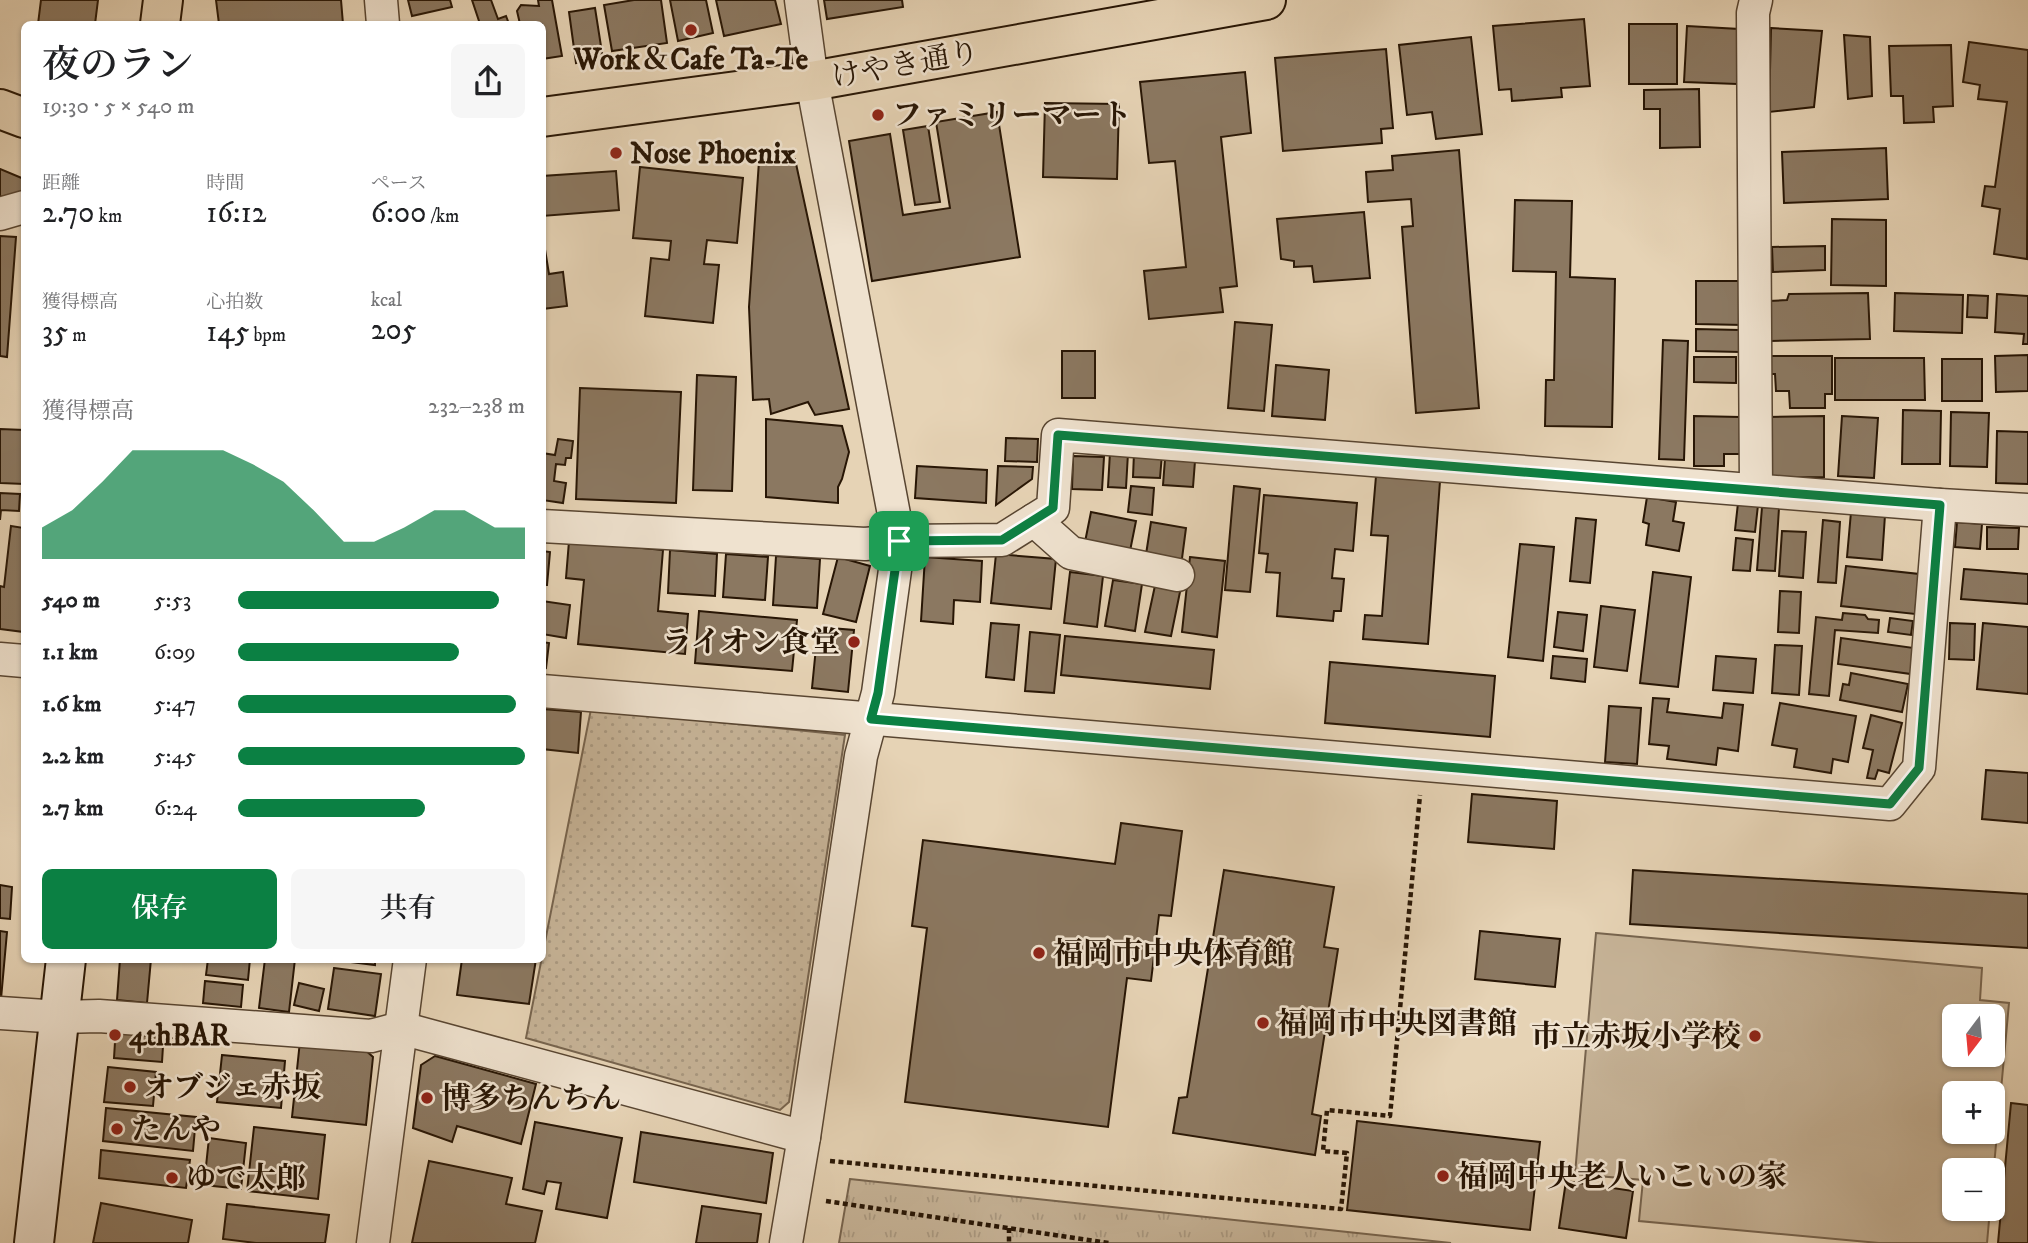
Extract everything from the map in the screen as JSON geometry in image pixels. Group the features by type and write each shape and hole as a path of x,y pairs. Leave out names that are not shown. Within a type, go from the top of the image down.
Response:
{"main road":[{"path":"160,21 163,0"},
{"name":"けやき通り","path":"546,116 812,81 1266,0"},
{"path":"0,109 21,117"}],"street":[{"path":"381,0 383,21"},
{"path":"786,1243 818,1143 861,756 878,693 899,541 812,81 801,0"},
{"path":"1756,0 1753,13 1756,489"},
{"path":"0,214 21,208"},
{"path":"546,526 865,544 1002,540 1053,508 1058,435 2028,510"},
{"path":"546,691 1890,804 1919,768 1940,505"},
{"path":"1034,520 1071,553 1178,575"},
{"path":"0,659 21,661"},
{"path":"34,1243 66,963"},
{"path":"373,1243 409,963"},
{"path":"0,1013 61,1017 99,1016 370,1036 401,1028 818,1143"}],"path":[{"path":"818,1143 830,1161 1342,1209 1347,1153 1323,1151 1327,1110 1390,1116 1421,790"},
{"path":"821,1211 823,1200 1109,1243"},
{"path":"1009,1228 1009,1243"}],"green space":[{"path":"591,709 845,735 789,1102 780,1110 526,1038 541,963 546,963 546,937"},
{"path":"1596,933 1982,968 1980,1000 2009,1003 2006,1036 2006,1004 1942,1004 1942,1068 2003,1068 2002,1081 1942,1081 1942,1144 1996,1144 1995,1158 1942,1158 1942,1221 1989,1221 1987,1243 1879,1243 1639,1221 1643,1180 1575,1174"},
{"path":"850,1179 1451,1243 839,1243"}],"building":[{"path":"41,0 98,0 95,21 38,21"},
{"path":"216,0 341,0 343,21 219,21"},
{"path":"408,0 450,0 452,7 412,16"},
{"path":"472,0 491,0 498,19 506,16 508,21 479,21"},
{"path":"538,0 552,0 562,56 546,58 546,21 519,21 517,11 521,5 539,6"},
{"path":"634,0 661,0 667,43 612,51 604,5"},
{"path":"670,0 706,0 713,33 678,41"},
{"path":"716,0 775,0 781,24 724,36"},
{"path":"824,0 902,0 903,7 827,19"},
{"path":"595,8 603,59 576,63 569,12"},
{"path":"1584,19 1590,86 1561,88 1562,97 1512,101 1511,89 1499,90 1493,26"},
{"path":"1629,24 1677,24 1677,84 1629,84"},
{"path":"1687,26 1739,29 1737,84 1684,82"},
{"path":"1771,28 1822,31 1814,107 1769,112"},
{"path":"1844,35 1870,37 1872,96 1848,99"},
{"path":"1471,37 1482,134 1436,139 1432,112 1407,115 1399,45"},
{"path":"1969,42 2028,50 2027,259 1994,254 2000,209 1982,206 1985,186 1995,187 2007,102 1978,99 1980,85 1963,82"},
{"path":"1951,45 1953,106 1933,107 1934,122 1904,123 1903,96 1891,96 1889,46"},
{"path":"1386,49 1393,128 1381,129 1382,143 1283,151 1275,58"},
{"path":"1245,72 1251,133 1221,137 1237,286 1220,288 1223,312 1149,319 1144,271 1186,267 1175,161 1149,163 1140,82"},
{"path":"1699,89 1700,147 1660,148 1660,109 1644,109 1644,90"},
{"path":"1045,103 1119,104 1117,179 1043,177"},
{"path":"997,112 1020,257 872,281 849,141 890,134 903,215 950,208 936,122"},
{"path":"928,126 940,202 915,205 903,130"},
{"path":"1886,148 1888,199 1784,203 1782,152"},
{"path":"1459,150 1479,408 1416,413 1402,227 1413,226 1411,199 1368,202 1366,172 1393,170 1392,156"},
{"path":"795,159 849,409 815,415 808,402 771,414 769,399 753,400 749,307 759,161"},
{"path":"640,167 743,178 737,243 707,240 704,264 719,265 713,323 645,316 651,258 669,260 671,241 633,238"},
{"path":"0,169 21,178 21,193 0,197"},
{"path":"616,171 619,210 546,216 546,176"},
{"path":"1515,200 1572,201 1570,277 1615,279 1612,427 1545,426 1546,380 1554,380 1556,272 1513,271"},
{"path":"1364,212 1370,278 1314,282 1312,266 1294,267 1294,261 1281,259 1277,219"},
{"path":"1832,219 1886,220 1886,286 1831,285"},
{"path":"0,236 16,237 7,357 0,356"},
{"path":"1825,246 1825,270 1773,272 1772,247"},
{"path":"546,256 549,274 563,272 567,306 546,309"},
{"path":"1696,281 1744,281 1743,325 1696,324"},
{"path":"1868,293 1870,339 1770,341 1769,301 1787,300 1789,294"},
{"path":"1895,293 1963,295 1962,333 1894,331"},
{"path":"1997,294 2028,296 2028,344 2023,344 2024,334 1995,332"},
{"path":"1968,295 1988,296 1987,318 1967,317"},
{"path":"1235,322 1272,325 1264,411 1228,408"},
{"path":"1696,329 1740,330 1740,352 1696,351"},
{"path":"1663,340 1688,341 1684,460 1659,459"},
{"path":"1062,351 1095,351 1095,398 1062,398"},
{"path":"2028,355 2028,391 1996,392 1995,356"},
{"path":"1769,356 1832,356 1832,394 1825,394 1825,408 1790,408 1789,391 1776,391 1775,374 1769,374"},
{"path":"1694,357 1736,357 1736,383 1694,382"},
{"path":"1835,358 1924,358 1925,400 1835,400"},
{"path":"1942,359 1982,359 1982,401 1942,401"},
{"path":"1276,365 1329,370 1325,420 1272,416"},
{"path":"697,375 736,377 732,491 693,490"},
{"path":"580,388 681,392 676,503 576,499"},
{"path":"1903,410 1941,411 1940,464 1902,464"},
{"path":"1951,412 1989,413 1987,467 1950,466"},
{"path":"1694,416 1740,417 1740,454 1724,454 1724,466 1694,466"},
{"path":"1824,416 1824,477 1769,478 1768,417"},
{"path":"1842,416 1878,418 1874,478 1838,476"},
{"path":"766,419 842,426 849,452 838,487 838,503 766,497"},
{"path":"0,429 21,430 21,484 0,483"},
{"path":"1997,431 2028,432 2028,484 1996,483"},
{"path":"1006,438 1038,439 1037,462 1005,461"},
{"path":"558,439 573,441 571,458 566,458 565,465 556,464 554,481 566,483 563,503 546,501 546,454 555,455"},
{"path":"1110,452 1128,453 1126,488 1108,487"},
{"path":"1134,453 1162,454 1160,478 1133,477"},
{"path":"1073,456 1104,457 1102,490 1072,489"},
{"path":"1165,459 1195,461 1193,487 1163,485"},
{"path":"917,466 987,470 986,503 915,498"},
{"path":"998,466 1033,467 1032,479 996,505"},
{"path":"1376,476 1440,481 1428,644 1363,639 1365,615 1382,616 1388,536 1371,535"},
{"path":"1131,486 1154,488 1152,515 1128,512"},
{"path":"1234,486 1260,489 1250,592 1225,590"},
{"path":"0,493 20,494 19,511 1,510 0,520"},
{"path":"1264,495 1357,503 1353,551 1335,549 1332,578 1344,579 1341,611 1334,611 1333,621 1277,616 1280,573 1266,572 1268,554 1259,553"},
{"path":"1647,497 1676,502 1673,521 1684,523 1679,551 1646,545 1649,524 1643,522"},
{"path":"1738,503 1758,505 1755,532 1735,530"},
{"path":"1762,507 1779,508 1775,571 1757,570"},
{"path":"1091,512 1136,521 1130,551 1085,542"},
{"path":"1851,512 1885,515 1882,560 1847,557"},
{"path":"1576,518 1596,520 1590,583 1570,581"},
{"path":"1823,520 1840,522 1836,583 1818,582"},
{"path":"1151,522 1186,528 1181,566 1145,561"},
{"path":"1957,522 1982,524 1980,549 1955,547"},
{"path":"11,526 21,528 21,632 0,629 0,586 4,587"},
{"path":"1987,527 2019,528 2018,549 1987,549"},
{"path":"1782,531 1806,532 1803,578 1779,576"},
{"path":"1736,538 1753,540 1750,571 1733,570"},
{"path":"569,541 663,550 658,611 688,614 685,654 578,644 584,580 566,578"},
{"path":"1520,544 1554,547 1543,661 1508,657"},
{"path":"670,550 717,554 715,596 668,593"},
{"path":"546,552 550,552 546,585"},
{"path":"726,554 768,557 765,600 723,597"},
{"path":"996,554 1056,559 1051,609 991,603"},
{"path":"776,556 820,559 817,608 773,605"},
{"path":"838,557 870,566 856,622 823,614"},
{"path":"925,557 982,561 980,602 954,600 953,624 921,621"},
{"path":"1190,557 1225,561 1217,637 1182,632"},
{"path":"1846,566 1919,574 1915,614 1841,606"},
{"path":"1964,569 2028,574 2028,604 1961,599"},
{"path":"1070,572 1103,576 1097,627 1064,623"},
{"path":"1653,572 1691,577 1678,687 1640,683"},
{"path":"1113,580 1142,584 1135,631 1105,626"},
{"path":"1156,581 1181,587 1171,636 1145,632"},
{"path":"1780,591 1801,592 1799,633 1778,632"},
{"path":"546,602 570,605 566,638 546,635"},
{"path":"1601,606 1635,610 1627,671 1594,667"},
{"path":"699,611 797,620 792,671 695,663"},
{"path":"1558,612 1587,615 1583,651 1554,647"},
{"path":"1843,613 1865,615 1868,619 1879,620 1878,633 1835,630 1829,696 1809,694 1816,617 1842,620"},
{"path":"1890,618 1913,621 1911,635 1888,632"},
{"path":"991,623 1019,625 1014,680 986,677"},
{"path":"1950,623 1975,624 1974,660 1949,659"},
{"path":"1983,623 2028,627 2028,694 1977,689"},
{"path":"818,627 854,630 848,692 812,688"},
{"path":"1030,632 1060,635 1054,693 1025,691"},
{"path":"1065,636 1214,650 1210,689 1061,675"},
{"path":"1841,638 1914,648 1911,674 1838,664"},
{"path":"546,643 549,643 546,668"},
{"path":"1775,645 1802,646 1799,695 1772,693"},
{"path":"1553,656 1587,659 1585,682 1551,678"},
{"path":"1716,656 1756,659 1753,693 1713,690"},
{"path":"1330,662 1495,676 1490,737 1325,723"},
{"path":"1851,673 1908,684 1902,712 1840,700 1843,684 1849,685"},
{"path":"1653,698 1669,699 1667,712 1722,718 1724,703 1743,705 1738,751 1718,748 1716,765 1667,759 1669,746 1649,744"},
{"path":"1780,703 1856,716 1848,762 1833,759 1831,773 1794,767 1797,749 1772,745"},
{"path":"1609,706 1641,708 1637,764 1605,762"},
{"path":"546,709 581,712 578,753 546,749"},
{"path":"1871,715 1902,723 1889,773 1878,770 1875,779 1867,778 1873,750 1863,748"},
{"path":"1986,770 2028,773 2028,823 1982,819"},
{"path":"1472,794 1557,801 1554,849 1468,842"},
{"name":"福岡市中央体育館","path":"1121,823 1182,831 1171,916 1159,915 1151,981 1127,978 1108,1127 905,1102 927,928 912,926 923,840 1115,864"},
{"name":"福岡市中央図書館","path":"1224,870 1334,887 1324,947 1338,949 1312,1114 1321,1116 1315,1155 1173,1133 1179,1098 1187,1097"},
{"path":"1633,870 2028,894 2028,948 1630,924"},
{"path":"0,885 12,887 10,919 0,918"},
{"path":"0,931 7,932 1,999 0,999"},
{"path":"1480,931 1560,939 1555,987 1475,979"},
{"path":"120,963 151,963 147,1003 117,1000"},
{"path":"208,963 250,963 248,980 206,975"},
{"path":"265,963 295,963 289,1012 259,1008"},
{"path":"461,963 535,963 529,1004 457,995"},
{"path":"334,968 381,974 375,1016 328,1009"},
{"path":"205,981 243,985 241,1007 203,1003"},
{"path":"299,983 324,989 319,1011 294,1005"},
{"path":"116,1026 164,1030 162,1062 114,1058"},
{"path":"300,1041 363,1048 373,1057 366,1125 292,1117"},
{"path":"222,1055 285,1061 281,1108 217,1102"},
{"path":"435,1056 536,1084 521,1144 457,1126 452,1142 413,1128 421,1065"},
{"name":"オブジェ赤坂","path":"108,1067 156,1072 153,1106 104,1102"},
{"path":"2011,1103 2028,1105 2028,1243 1998,1243 2000,1221 2005,1221 2005,1168"},
{"path":"106,1108 196,1117 193,1151 103,1141"},
{"name":"福岡中央老人いこいの家","path":"1357,1121 1540,1142 1530,1230 1347,1210"},
{"path":"535,1122 622,1138 607,1218 556,1209 561,1183 547,1181 544,1194 523,1189"},
{"path":"254,1127 325,1135 318,1199 247,1191"},
{"path":"641,1132 773,1153 766,1203 634,1182"},
{"path":"209,1138 246,1143 241,1189 204,1185"},
{"path":"101,1150 190,1160 186,1188 99,1178"},
{"path":"429,1161 512,1178 506,1204 542,1211 535,1243 412,1243"},
{"path":"1566,1181 1633,1191 1626,1238 1559,1228"},
{"path":"101,1203 192,1220 188,1243 93,1243"},
{"path":"227,1204 329,1215 325,1243 256,1243 223,1239"},
{"path":"702,1206 761,1214 757,1243 696,1243"}],"place":[{"name":"Work＆Cafe Ta-Te","path":"691,30"},
{"name":"ファミリーマート","path":"878,115"},
{"name":"Nose Phoenix","path":"616,153"},
{"name":"ライオン食堂","path":"854,642"},
{"name":"福岡市中央体育館","path":"1039,953"},
{"name":"福岡市中央図書館","path":"1263,1023"},
{"name":"4thBAR","path":"115,1035"},
{"name":"市立赤坂小学校","path":"1755,1036"},
{"name":"オブジェ赤坂","path":"130,1087"},
{"name":"博多ちんちん","path":"427,1098"},
{"name":"たんや","path":"117,1129"},
{"name":"福岡中央老人いこいの家","path":"1443,1176"},
{"name":"ゆで太郎","path":"172,1178"}],"route":[{"path":"1058,435 1940,505 1919,768 1890,804 871,719 878,693 899,541 1002,540 1053,508 1058,435"}]}
